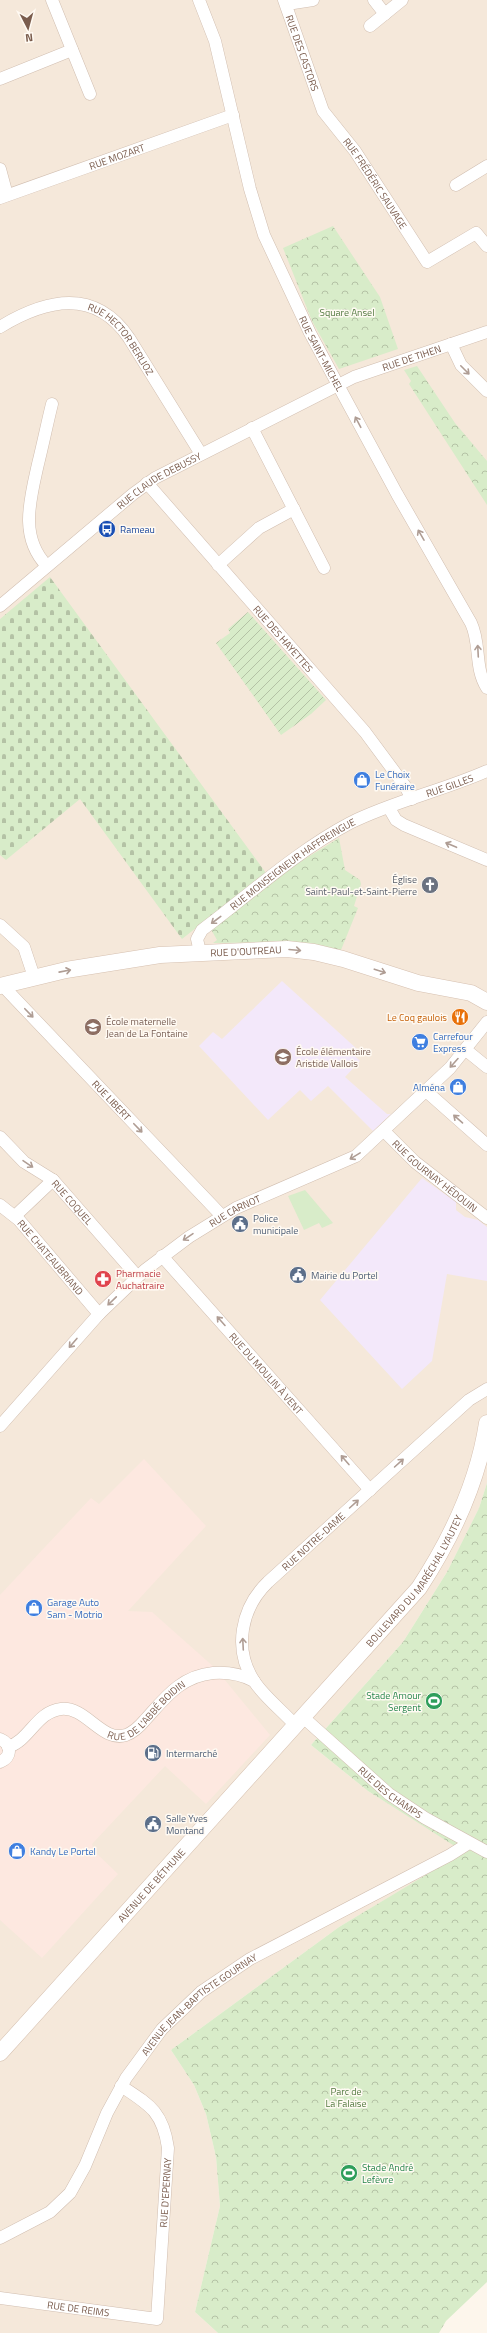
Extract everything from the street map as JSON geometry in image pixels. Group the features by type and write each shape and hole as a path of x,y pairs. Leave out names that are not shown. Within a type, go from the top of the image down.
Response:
{"street":[{"path":"52,0 90,94"},
{"name":"RUE SAINT-MICHEL","path":"200,0 215,41 248,181 261,225 308,328 338,385 397,494 471,623 477,638 480,672 487,688"},
{"path":"374,0 385,14"},
{"path":"370,26 402,0"},
{"path":"285,2 305,1"},
{"name":"RUE DES CASTORS","path":"285,2 321,106"},
{"path":"0,79 72,50"},
{"name":"RUE FRÉDÉRIC SAUVAGE","path":"321,106 326,116 355,151 427,262 476,233 487,246"},
{"name":"RUE MOZART","path":"3,197 233,115"},
{"path":"456,185 487,166"},
{"path":"0,169 3,197"},
{"name":"RUE HECTOR BERLIOZ","path":"0,327 33,309 57,303 84,305 108,316 120,326 130,338 201,454"},
{"name":"RUE DE TIHEN","path":"338,385 370,370 487,332"},
{"path":"451,344 461,365 487,391"},
{"name":"RUE CLAUDE DEBUSSY","path":"0,606 148,483 201,454 338,385"},
{"path":"47,566 33,544 28,517 52,404"},
{"path":"252,428 324,568"},
{"name":"RUE DES HAYETTES","path":"148,483 365,732 405,786 412,799"},
{"path":"218,565 259,528 294,509"},
{"name":"RUE GILLES","path":"412,799 446,789 487,771"},
{"name":"RUE MONSEIGNEUR HAFFREINGUE","path":"200,952 197,939 199,933 258,887 337,831 412,799"},
{"path":"389,808 400,823 487,860"},
{"path":"0,925 24,947 34,977"},
{"name":"RUE D'OUTREAU","path":"1,985 34,977 135,959 200,952 279,949 314,952 343,959 418,983 471,993 487,1002"},
{"name":"RUE LIBERT","path":"1,985 222,1216"},
{"name":"RUE CARNOT","path":"0,1426 99,1314 137,1276 162,1256 222,1216 257,1197 356,1156 426,1091 466,1050 487,1022"},
{"path":"466,1050 487,1067"},
{"path":"426,1091 487,1145"},
{"name":"RUE GOURNAY HÉDOUIN","path":"384,1131 416,1162 487,1218"},
{"name":"RUE COQUEL","path":"0,1137 24,1162 53,1180 137,1276"},
{"path":"15,1216 53,1180"},
{"name":"RUE CHATEAUBRIAND","path":"0,1205 15,1216 99,1314"},
{"name":"RUE DU MOULIN À VENT","path":"162,1256 370,1490"},
{"name":"RUE NOTRE-DAME","path":"300,1722 254,1681 246,1662 243,1641 245,1616 251,1602 268,1582 469,1400 487,1389"},
{"name":"BOULEVARD DU MARÉCHAL LYAUTEY","path":"300,1722 410,1599 429,1574 439,1558 474,1476 487,1424"},
{"name":"RUE DE L'ABBÉ BOIDIN","path":"4,1743 18,1742 40,1718 55,1710 73,1710 109,1733 121,1736 135,1730 176,1686 195,1676 227,1673 242,1676 254,1681"},
{"name":"RUE DES CHAMPS","path":"300,1722 389,1794 425,1818 487,1852"},
{"name":"AVENUE DE BÉTHUNE","path":"0,2053 300,1722"},
{"path":"0,1762 7,1757 4,1743"},
{"name":"AVENUE JEAN-BAPTISTE GOURNAY","path":"0,2238 50,2212 70,2193 121,2086 140,2057 167,2023 201,1992 224,1975 278,1944 450,1855 469,1843"},
{"name":"RUE D'EPERNAY","path":"121,2086 148,2104 157,2112 163,2124 168,2148 157,2319"},
{"name":"RUE DE REIMS","path":"0,2298 157,2319"}],"shaded area":[{"path":"0,0 487,0 487,1483 479,1508 447,1572 403,1642 311,1745 368,1791 465,1852 339,1927 171,2050 194,2085 206,2114 216,2157 220,2206 195,2312 218,2333 0,2333"},
{"name":"École élémentaire Aristide Vallois","path":"282,981 357,1049 353,1054 360,1061 345,1077 387,1114 391,1114 373,1131 328,1086 311,1101 300,1090 268,1120 199,1046 213,1032 222,1039"},
{"path":"422,1178 456,1202 456,1210 465,1217 478,1220 487,1227 487,1281 447,1274 432,1361 402,1389 320,1300"},
{"path":"144,1459 206,1526 128,1611 152,1612 215,1668 270,1735 206,1804 165,1766 92,1844 94,1851 118,1874 42,1958 0,1920 0,1595 91,1498 99,1504"}],"green space":[{"name":"Square Ansel","path":"333,226 380,297 398,349 339,369 312,321 283,248"},
{"path":"417,366 455,423 487,461 487,505 409,384 411,381 404,370"},
{"path":"50,577 266,873 182,939 80,799 6,860 0,855 0,619"},
{"path":"248,612 326,700 311,714 281,735 216,643 230,633 228,629"},
{"path":"339,838 345,870 360,880 361,884 354,906 358,908 341,950 291,942 213,943 217,940 212,931 208,931 277,876"},
{"path":"305,1190 333,1223 322,1228 319,1223 304,1230 288,1196"},
{"name":"Parc de La Falaise","path":"487,1483 487,2282 446,2321 439,2333 218,2333 195,2312 220,2206 216,2157 206,2114 194,2085 171,2050 339,1927 464,1852 368,1791 311,1745 403,1642 447,1572 479,1508"}],"place":[{"name":"Rameau","path":"107,529"},
{"name":"Le Choix Funéraire","path":"362,780"},
{"name":"Église Saint-Paul-et-Saint-Pierre","path":"430,885"},
{"name":"Le Coq gaulois","path":"460,1017"},
{"name":"École maternelle Jean de La Fontaine","path":"93,1027"},
{"name":"Carrefour Express","path":"420,1042"},
{"name":"École élémentaire Aristide Vallois","path":"283,1057"},
{"name":"Alména","path":"458,1087"},
{"name":"Police municipale","path":"240,1224"},
{"name":"Mairie du Portel","path":"298,1275"},
{"name":"Pharmacie Auchatraire","path":"103,1279"},
{"name":"Garage Auto Sam - Motrio","path":"34,1608"},
{"name":"Stade Amour Sergent","path":"434,1701"},
{"name":"Intermarché","path":"153,1753"},
{"name":"Salle Yves Montand","path":"153,1824"},
{"name":"Kandy Le Portel","path":"17,1851"},
{"name":"Stade André Lefèvre","path":"349,2173"}]}
